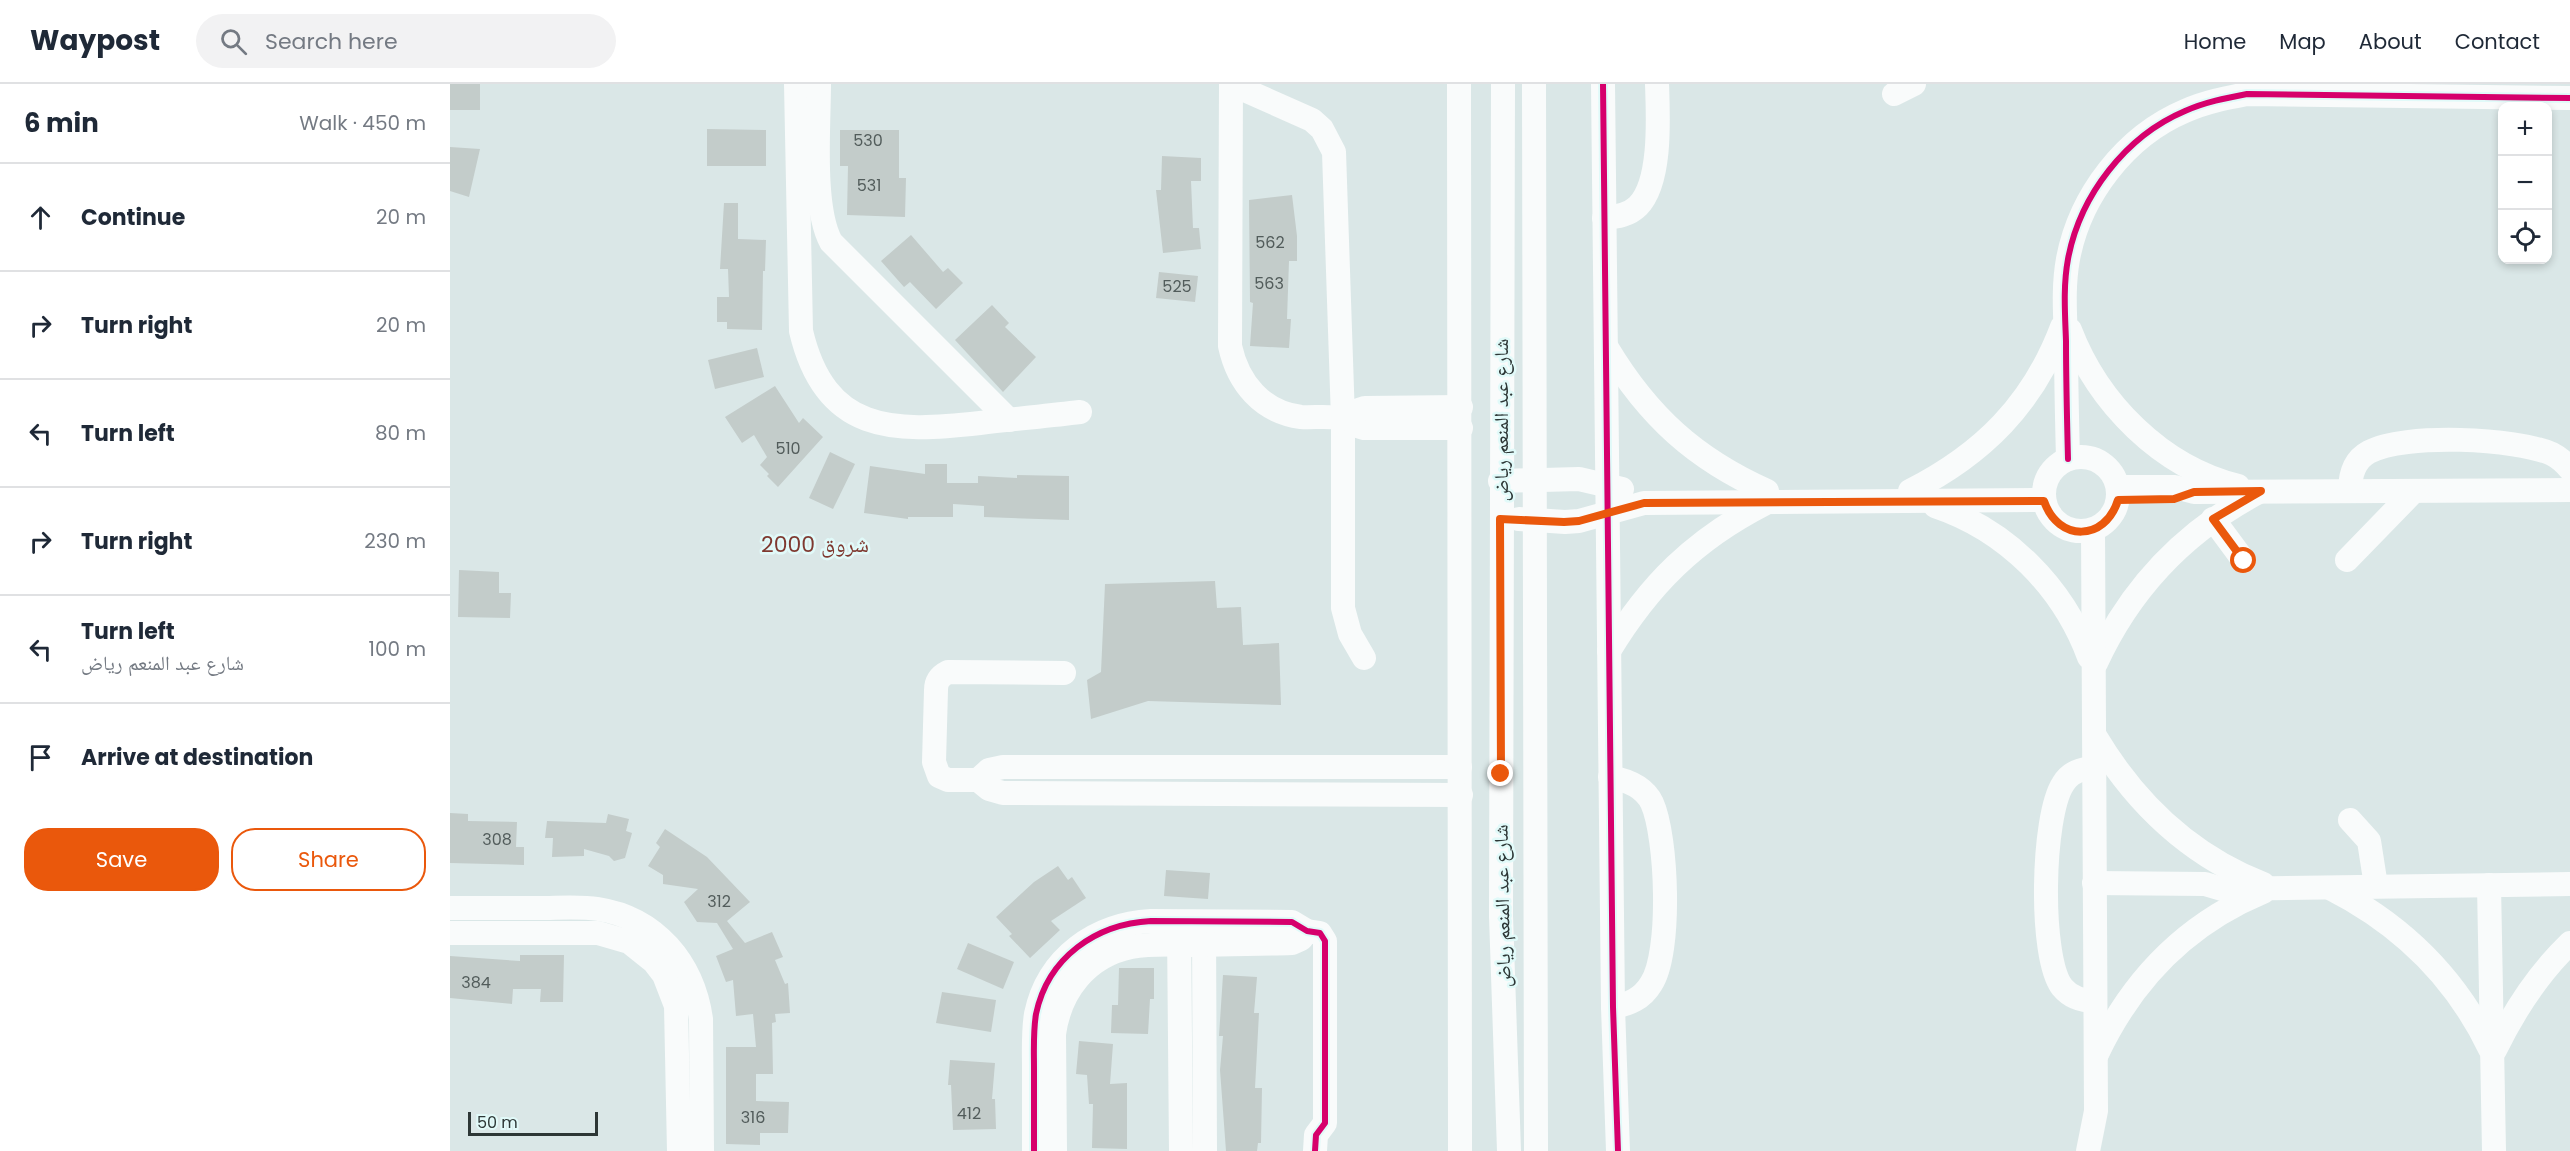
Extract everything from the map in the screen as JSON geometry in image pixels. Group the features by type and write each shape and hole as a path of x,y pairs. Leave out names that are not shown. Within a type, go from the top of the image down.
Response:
{"street":[{"path":"796,84 808,172 820,218 831,242 1009,420"},
{"path":"819,84 808,172 801,331 812,368 834,400 865,418 899,428 935,428 1080,412"},
{"path":"1364,658 1350,634 1343,608 1343,419 1337,165 1334,152 1329,140 1312,120 1231,84 1230,346 1233,361 1248,388 1271,407 1299,417 1343,419 1364,428 1461,417"},
{"path":"1459,84 1460,1151"},
{"name":"شارع عبد المنعم رياض","path":"1503,84 1500,481 1501,916 1509,1151"},
{"name":"شارع عبد المنعم رياض","path":"1534,84 1536,1151"},
{"path":"1603,84 1613,1007 1620,1148"},
{"path":"1604,218 1628,213 1646,197 1650,186 1656,141 1657,84"},
{"path":"2551,84 2570,97"},
{"path":"2068,459 2064,288 2068,258 2076,228 2090,198 2108,171 2130,147 2156,127 2194,107 2215,100 2285,89 2416,90 2570,97"},
{"path":"2066,319 2076,348 2091,375 2130,423 2153,443 2206,475 2261,491"},
{"path":"1915,496 1962,461 2006,421 2041,373 2066,319"},
{"path":"1606,346 1641,399 1685,444 1767,497"},
{"path":"2350,491 2350,480 2359,460 2378,448 2406,443 2462,440 2518,446 2556,456 2570,469"},
{"path":"2078,457 2099,461 2114,477 2118,494 2110,519 2093,530 2072,531 2054,520 2044,495 2054,468 2068,459 2078,457"},
{"path":"1500,481 1579,478 1644,492 1767,497"},
{"path":"2118,494 2174,499 2194,492 2570,490"},
{"path":"2094,668 2114,626 2134,595 2170,554 2213,519 2261,491"},
{"path":"2347,560 2414,491"},
{"path":"1500,519 1564,522 1644,503 1767,497 2044,495"},
{"path":"1915,496 1980,526 2031,565 2069,614 2094,668"},
{"path":"1609,651 1644,598 1688,553 1767,497"},
{"path":"2213,519 2244,561"},
{"path":"2088,1151 2096,1111 2093,530"},
{"path":"1064,673 948,672 939,679 936,690 934,767 939,776 948,780 978,780 989,789 1003,793 1461,795"},
{"path":"2094,734 2127,785 2169,828 2218,863 2274,888"},
{"path":"978,780 989,770 1003,767 1461,766"},
{"path":"2094,768 2075,772 2067,778 2058,794 2047,855 2046,886 2049,937 2057,978 2068,993 2076,998 2095,1002"},
{"path":"1610,777 1631,782 1640,788 1652,804 1664,870 1665,904 1663,938 1657,972 1652,983 1636,1000 1613,1007"},
{"path":"2350,820 2369,841 2376,886"},
{"path":"2095,889 2205,884 2222,889 2570,884"},
{"path":"2489,885 2494,1151"},
{"path":"2327,887 2380,916 2426,955 2464,1002 2492,1055"},
{"path":"2095,1058 2125,1002 2166,954 2216,915 2274,888"},
{"path":"450,908 596,909 631,919 661,939 684,967 698,1000 701,1018 702,1151"},
{"path":"1179,921 1181,1151"},
{"path":"1034,1151 1034,1033 1036,1013 1051,976 1077,946 1112,927 1131,922 1179,921 1292,922 1307,931 1320,933 1325,941 1325,1123 1316,1135 1315,1151"},
{"path":"1204,921 1205,1151"},
{"path":"1055,1151 1054,1034 1056,1018 1069,989 1090,966 1117,950 1133,946 1292,943 1301,939 1307,931"},
{"path":"450,933 598,933 629,942 654,962 668,983 676,1006 679,1151"},
{"path":"2492,1055 2521,1002 2570,943"},
{"path":"2477,1151 2494,1116"},
{"path":"2494,1116 2511,1151"}],"building":[{"path":"450,84 480,84 480,110 450,110"},
{"path":"707,129 766,130 766,166 707,166"},
{"path":"840,130 899,130 899,178 906,178 905,217 847,215 848,166 840,166"},
{"path":"450,147 480,149 469,197 450,191"},
{"path":"1162,156 1201,158 1201,181 1191,181 1193,228 1199,228 1201,249 1163,253 1156,190 1161,190"},
{"path":"1292,195 1297,236 1297,261 1289,261 1287,319 1291,319 1289,348 1250,346 1253,303 1250,302 1249,200"},
{"path":"724,203 738,203 738,239 766,240 762,330 727,329 727,322 717,322 717,297 729,297 728,269 720,269"},
{"path":"911,235 943,272 948,268 963,283 936,309 910,282 904,287 881,261"},
{"path":"1159,272 1198,276 1195,302 1156,298"},
{"path":"992,305 1009,323 1005,327 1036,357 1003,392 955,340"},
{"path":"757,348 764,377 715,389 708,360"},
{"path":"775,386 799,423 803,418 823,437 778,487 760,465 767,457 754,435 742,443 725,417"},
{"path":"830,452 855,464 833,509 809,498"},
{"path":"925,464 947,464 947,483 978,483 978,476 1017,478 1017,475 1069,476 1069,520 984,517 984,506 953,504 953,517 908,517 908,519 864,513 870,466 925,474"},
{"path":"459,570 499,572 499,593 511,593 510,618 458,617"},
{"path":"1215,581 1217,608 1241,607 1243,645 1279,643 1281,705 1148,701 1091,719 1087,680 1101,672 1105,584"},
{"path":"450,813 468,814 468,821 517,822 516,847 524,847 524,865 450,863"},
{"path":"608,814 629,819 626,831 632,833 625,858 614,861 609,856 584,849 584,856 552,857 553,838 545,838 547,821 606,823"},
{"path":"665,829 707,857 750,902 727,921 745,943 772,932 783,957 775,960 785,984 788,983 790,1013 775,1014 776,1022 772,1023 773,1074 756,1074 756,1101 789,1102 788,1133 760,1133 760,1145 726,1144 726,1047 756,1047 753,1014 736,1016 733,980 726,982 716,956 733,949 717,923 697,922 684,902 698,889 663,884 663,875 648,866 660,847 656,843"},
{"path":"1058,866 1068,880 1072,877 1086,898 1051,921 1060,930 1030,958 1009,936 1012,934 996,917 1034,882"},
{"path":"1166,870 1210,873 1208,899 1164,896"},
{"path":"968,943 1014,962 1003,989 957,969"},
{"path":"520,955 564,955 563,1002 540,1002 541,989 513,989 512,1004 450,998 450,956 520,961"},
{"path":"1119,968 1154,968 1154,999 1150,999 1148,1034 1111,1033 1112,1005 1118,1005"},
{"path":"1223,975 1257,977 1254,1013 1259,1013 1255,1088 1262,1088 1261,1143 1258,1143 1257,1151 1226,1151 1220,1070 1223,1036 1219,1036"},
{"path":"942,992 996,1000 991,1032 936,1023"},
{"path":"1079,1041 1113,1044 1110,1084 1127,1083 1127,1149 1092,1148 1093,1104 1089,1104 1087,1075 1076,1074"},
{"path":"950,1060 995,1063 992,1099 995,1099 996,1129 953,1130 951,1085 948,1085"}],"cycle path":[{"path":"1603,84 1613,1007 1618,1151"},
{"path":"2068,459 2065,300 2068,259 2083,212 2095,191 2125,152 2144,136 2185,111 2247,94 2570,98"},
{"path":"1034,1151 1034,1034 1036,1014 1051,976 1077,947 1094,937 1112,929 1151,921 1292,922 1307,931 1320,933 1325,941 1325,1123 1316,1135 1315,1151"}],"district":[{"name":"شروق 2000","path":"815,544"}],"route":[{"path":"1501,774 1500,519 1579,521 1619,508 1644,503 2044,501 2054,520 2072,531 2082,532 2093,530 2110,519 2118,500 2174,499 2194,492 2261,491 2213,519 2244,561"}]}
